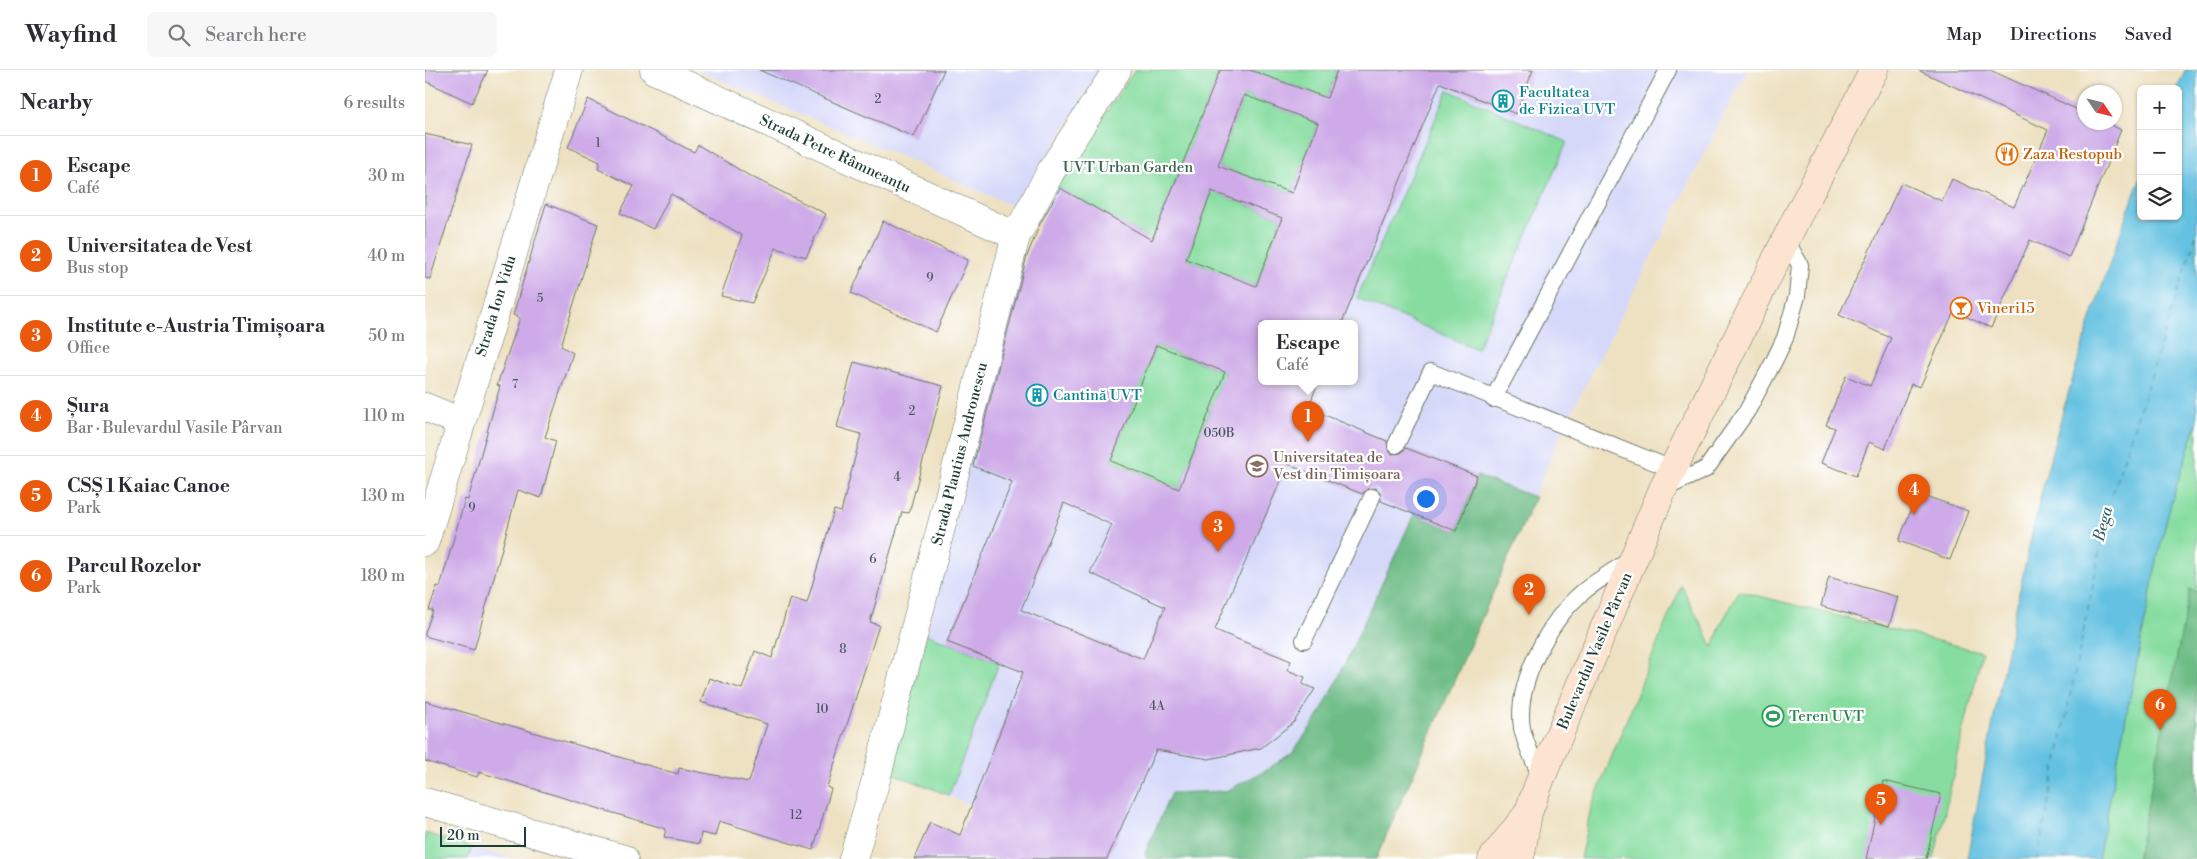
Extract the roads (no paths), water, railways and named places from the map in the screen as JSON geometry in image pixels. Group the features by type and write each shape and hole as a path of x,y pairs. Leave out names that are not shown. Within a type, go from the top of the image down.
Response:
{"main road":[{"name":"Bulevardul Vasile Pârvan","path":"1520,859 1528,813 1541,778 1667,479 1786,240 1875,70"},
{"name":"Bulevardul Vasile Pârvan","path":"1492,859 1528,813"},
{"path":"1509,859 1528,813"}],"street":[{"name":"Strada Ion Vidu","path":"425,542 569,70"},
{"name":"Strada Petre Râmneanțu","path":"654,70 1016,236"},
{"name":"Strada Plautius Andronescu","path":"853,859 877,776 1016,236 1051,171 1117,70"},
{"path":"425,408 461,422"},
{"path":"425,802 624,859"}],"lane":[{"path":"1493,399 1668,70"},
{"path":"1397,445 1431,372 1667,479 1706,469 1747,411 1785,338 1797,296 1799,265 1786,240"},
{"path":"1305,640 1372,498"},
{"path":"1541,778 1522,729 1521,701 1532,667 1547,633 1569,606 1584,591 1635,556"}],"water":[{"name":"Bega","path":"2185,70 2197,70 2197,422 2171,503 2158,555 2098,859 1967,859 2013,623 2044,482 2088,328 2137,187 2137,220 2182,220 2182,85 2179,85"}],"place":[{"name":"Facultatea de Fizica UVT","path":"1503,101"},
{"name":"Zaza Restopub","path":"2007,154"},
{"name":"Vineri15","path":"1961,308"},
{"name":"Cantină UVT","path":"1037,395"},
{"name":"Escape","path":"1308,442"},
{"name":"Universitatea de Vest din Timișoara","path":"1257,466"},
{"name":"Șura","path":"1914,515"},
{"name":"Institute e-Austria Timișoara","path":"1218,552"},
{"name":"Universitatea de Vest","path":"1529,615"},
{"name":"Teren UVT","path":"1773,716"},
{"name":"Parcul Rozelor","path":"2160,730"},
{"name":"CSȘ 1 Kaiac Canoe","path":"1881,825"}],"park label":[{"name":"UVT Urban Garden","path":"1128,167"}]}
